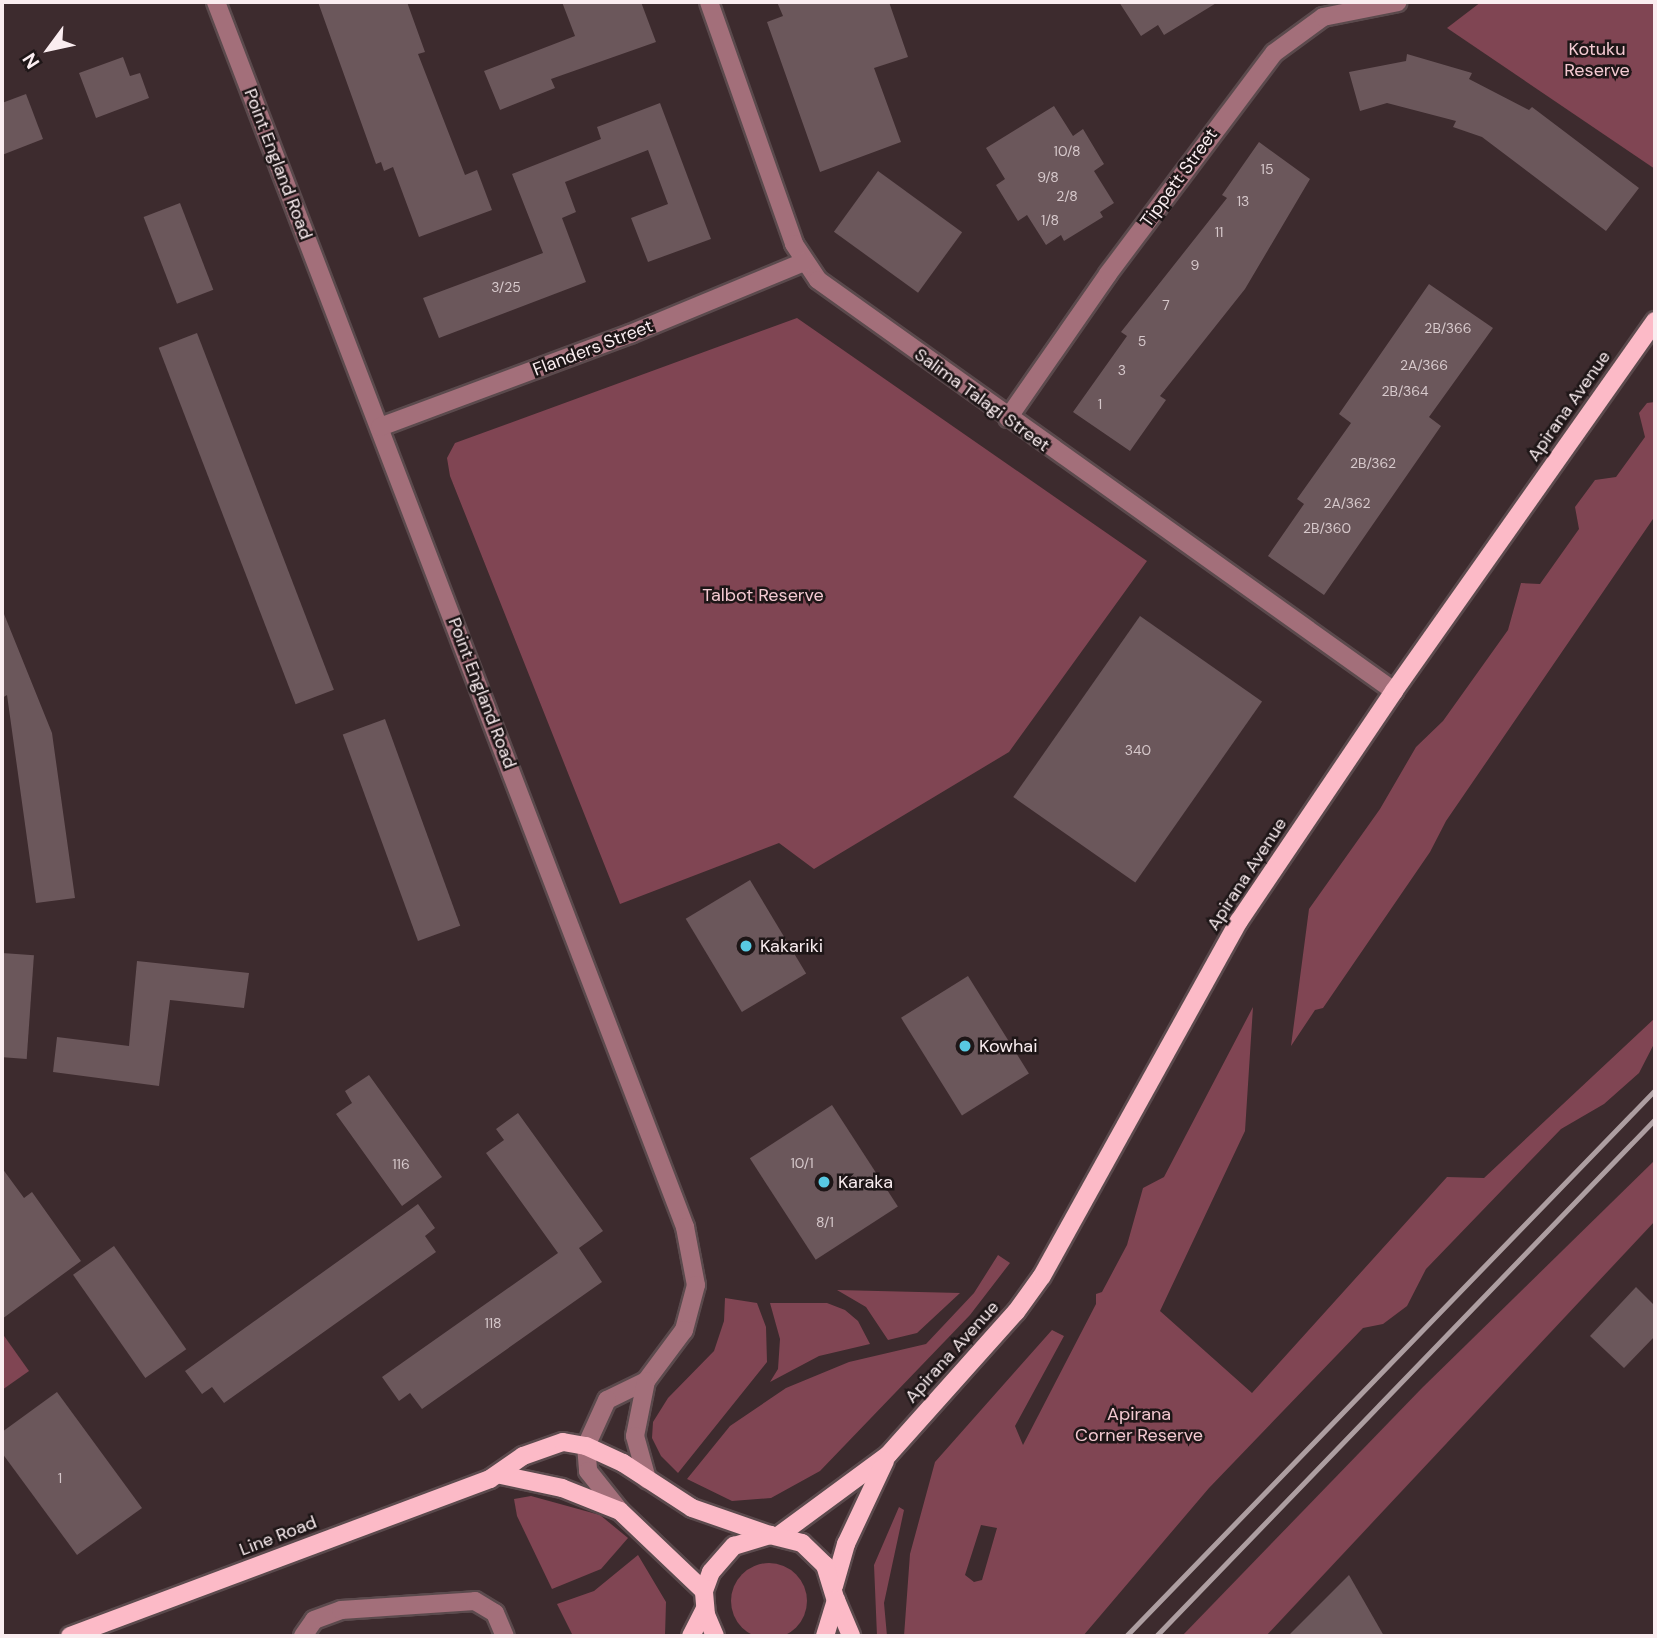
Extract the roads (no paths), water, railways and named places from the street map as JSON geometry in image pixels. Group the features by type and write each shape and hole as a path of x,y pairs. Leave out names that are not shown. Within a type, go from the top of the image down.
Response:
{"main road":[{"name":"Apirana Avenue","path":"705,1600 724,1554 744,1541 774,1535 888,1455 1016,1312 1042,1276 1239,921 1394,691 1655,321"},
{"name":"Line Road","path":"71,1636 92,1632 501,1475 547,1444 573,1442 586,1446"},
{"path":"586,1446 647,1479 692,1508 802,1543 816,1553 851,1636"},
{"name":"Apirana Avenue","path":"825,1636 846,1544 888,1455"},
{"path":"501,1475 562,1489 620,1511 705,1600 715,1636"},
{"path":"691,1636 705,1600"}],"street":[{"name":"Point England Road","path":"216,2 685,1227 696,1285 689,1316 677,1342 646,1381 607,1400 586,1446"},
{"name":"Salima Talagi Street","path":"709,2 804,262 832,293 1394,691"},
{"name":"Tippett Street","path":"1008,418 1108,274 1274,53 1324,17 1398,2"},
{"name":"Flanders Street","path":"380,428 630,334 804,262"},
{"name":"Point England Road","path":"646,1381 635,1436 647,1479"},
{"path":"586,1446 589,1471 620,1511"},
{"path":"303,1636 314,1620 341,1610 475,1601 495,1613 505,1636"}],"railway":[{"path":"1126,1636 1655,1090"},
{"path":"1156,1636 1655,1119"}],"place":[{"name":"Kakariki","path":"746,946"},
{"name":"Kowhai","path":"965,1046"},
{"name":"Karaka","path":"824,1182"}],"park label":[{"name":"Kotuku Reserve","path":"1597,60"},
{"name":"Talbot Reserve","path":"763,595"},
{"name":"Apirana Corner Reserve","path":"1139,1425"}]}
